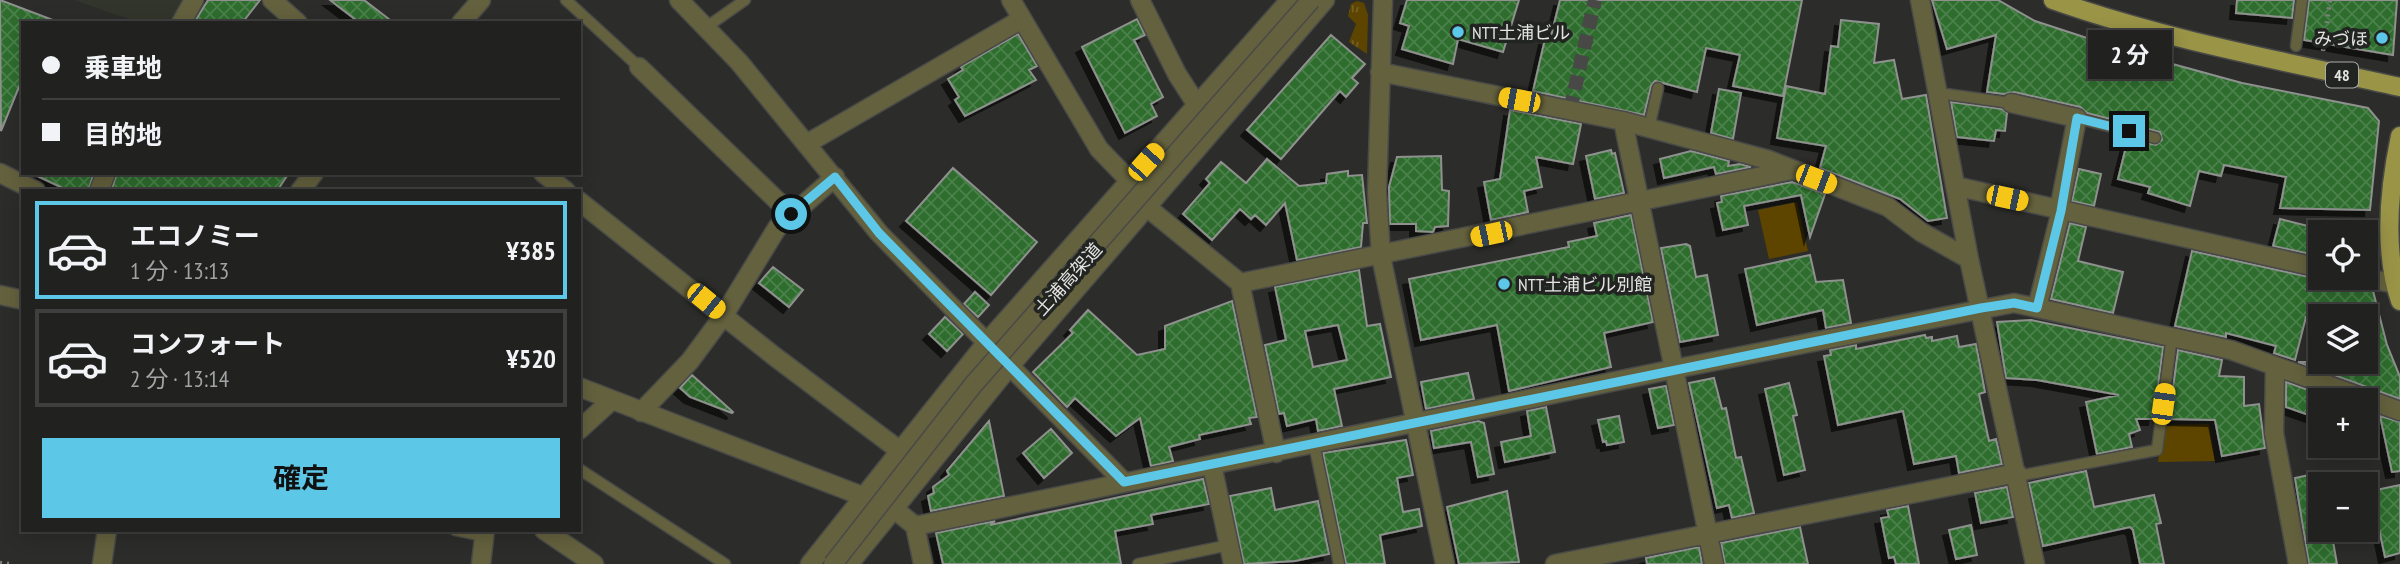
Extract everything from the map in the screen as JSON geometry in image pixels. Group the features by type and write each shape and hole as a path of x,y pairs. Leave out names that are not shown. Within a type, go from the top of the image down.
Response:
{"main road":[{"name":"48","path":"2053,0 2106,19 2194,42 2400,87"},
{"path":"2398,292 2390,252 2391,201 2400,136"}],"street":[{"path":"182,21 194,0"},
{"path":"272,0 296,21"},
{"path":"463,21 481,0"},
{"path":"680,0 708,26 808,143 879,233 1124,482"},
{"path":"1011,0 1098,149 1130,181 1148,208 1240,283 1276,453"},
{"path":"1140,0 1177,74 1197,105"},
{"path":"810,564 987,342 1290,0"},
{"name":"土浦高架道","path":"833,564 973,385 1311,0"},
{"path":"849,564 1009,367 1325,0"},
{"path":"1383,0 1377,192 1381,256 1445,564"},
{"path":"1920,0 1969,259 2035,564"},
{"path":"808,143 1022,19"},
{"path":"639,67 791,214"},
{"path":"1380,72 1623,121 1769,160 1888,207 1922,232 1969,259"},
{"path":"2011,103 2077,118 2060,210 2037,308"},
{"path":"1623,121 1714,564"},
{"path":"1240,283 1792,170"},
{"path":"0,173 32,189"},
{"path":"302,189 312,175"},
{"path":"546,175 563,189"},
{"path":"641,412 690,361 724,315 777,228 835,177"},
{"path":"1955,186 2308,265"},
{"path":"581,203 899,450"},
{"path":"2378,283 2398,292"},
{"path":"0,295 21,300"},
{"path":"915,526 1674,369 2014,303 2231,350 2400,411"},
{"path":"2275,366 2274,433 2298,564"},
{"path":"581,388 893,508 915,526 923,564"},
{"path":"581,429 599,416 612,400"},
{"path":"1212,465 1233,564"},
{"path":"1555,564 2017,475"},
{"path":"102,564 107,532"},
{"path":"547,532 594,564"},
{"path":"481,564 484,533"}],"lane":[{"path":"566,0 639,67"},
{"path":"708,26 745,0"},
{"path":"2296,46 2302,0"},
{"path":"1649,128 1658,88"},
{"path":"1938,93 2011,103"},
{"path":"2077,118 2155,138"},
{"path":"2017,475 2157,450 2172,336"},
{"path":"1314,444 1339,564"},
{"path":"581,470 725,564"},
{"path":"1138,564 1229,545"}],"path":[{"path":"2322,51 2330,0"},
{"path":"0,564 9,564"}],"shaded area":[{"path":"74,0 186,0 174,21 134,21"}],"green space":[{"path":"1357,1 1364,3 1368,15 1367,54 1349,42 1356,24 1348,16 1351,4"},
{"path":"1797,202 1808,251 1769,259 1758,210"},
{"path":"2209,424 2215,461 2158,462 2164,425"}],"building":[{"path":"0,0 55,21 21,21 21,82 1,131"},
{"path":"208,0 260,0 244,21 195,21"},
{"path":"330,0 364,0 391,21 357,21"},
{"name":"NTT土浦ビル","path":"1407,0 1519,0 1503,52 1458,39 1453,64 1402,49 1409,26 1400,23"},
{"path":"1560,0 1802,0 1783,96 1733,86 1740,55 1706,48 1697,92 1655,81 1651,86 1644,115 1533,91 1545,39 1550,40"},
{"path":"1932,0 1998,0 2035,21 2136,54 2242,83 2368,108 2379,121 2370,210 2280,208 2286,177 2224,165 2221,176 2199,171 2190,206 2148,193 2150,187 2118,179 2128,139 2156,145 2162,140 2160,132 2087,113 2080,107 2014,92 1987,92 1996,35 1947,49"},
{"path":"2237,0 2294,0 2292,18 2236,13"},
{"path":"2309,0 2397,0 2393,55 2304,40"},
{"path":"1137,19 1145,35 1134,40 1163,97 1151,104 1157,116 1125,133 1082,47"},
{"path":"1841,20 1879,24 1874,63 1894,60 1902,99 1926,95 1947,218 1928,221 1900,199 1820,168 1826,146 1777,138 1786,86 1825,94 1831,46 1838,47"},
{"path":"1018,34 1037,66 1029,70 1036,80 965,116 955,100 959,97 948,79 963,70 961,67"},
{"path":"1331,35 1365,64 1352,78 1358,83 1346,97 1340,91 1281,159 1247,130"},
{"path":"1719,89 1741,93 1733,139 1711,133"},
{"path":"1951,102 2002,109 2007,113 2005,131 1996,130 1994,141 1957,137"},
{"path":"1510,110 1581,124 1573,164 1536,157 1542,187 1524,191 1528,212 1491,220 1484,182 1500,179"},
{"path":"1611,150 1612,154 1615,153 1624,193 1595,199 1586,156"},
{"path":"1691,151 1729,161 1728,166 1740,164 1751,167 1716,174 1714,167 1664,178 1660,159"},
{"path":"1441,156 1442,190 1449,191 1448,226 1435,227 1433,232 1416,231 1416,224 1390,224 1389,187 1397,157"},
{"path":"1267,159 1299,186 1326,183 1327,174 1348,171 1348,176 1362,175 1367,223 1363,223 1361,247 1297,260 1285,203 1266,225 1255,215 1251,219 1240,209 1212,240 1183,214 1210,183 1206,179 1221,162 1246,183"},
{"path":"953,168 1037,242 991,295 906,221"},
{"path":"2079,169 2101,174 2094,206 2072,201"},
{"path":"35,175 93,175 89,189 65,189"},
{"path":"116,175 288,175 278,189 112,189"},
{"path":"1792,182 1825,194 1810,237 1801,195 1744,206 1748,225 1723,230 1717,203 1722,202 1721,196"},
{"path":"1631,215 1653,322 1604,333 1611,367 1509,391 1497,325 1421,340 1409,279 1569,247 1568,242 1597,236 1594,223"},
{"path":"2280,219 2308,226 2308,253 2273,246"},
{"path":"2070,223 2086,227 2078,261 2123,272 2113,313 2051,299"},
{"path":"1686,244 1690,246 1696,277 1707,275 1718,335 1680,342 1661,248"},
{"path":"2192,251 2308,277 2308,290 2371,290 2376,304 2308,304 2308,317 2295,360 2274,353 2276,346 2226,333 2226,337 2175,326"},
{"path":"1810,255 1816,282 1843,280 1851,323 1826,328 1823,310 1757,325 1745,269"},
{"path":"773,267 803,290 789,307 759,283"},
{"path":"1359,270 1367,326 1380,324 1391,377 1334,389 1342,426 1318,431 1316,419 1287,426 1284,413 1279,414 1265,345 1286,340 1275,287","holes":["1338,325 1347,360 1313,367 1305,331"]},
{"path":"975,292 989,305 978,317 964,304"},
{"path":"1232,301 1257,417 1249,418 1251,424 1199,435 1200,439 1169,447 1173,461 1151,466 1140,418 1116,436 1075,398 1067,407 1033,372 1073,333 1070,330 1088,310 1137,355 1165,349 1165,326"},
{"path":"2378,310 2387,345 2400,377 2400,399 2378,391 2378,388 2370,388 2331,374 2378,374"},
{"path":"945,317 963,334 947,351 929,334"},
{"path":"2031,320 2163,347 2154,419 2136,419 2140,430 2129,434 2132,447 2097,454 2086,402 2119,395 2037,380 2006,378 1997,322"},
{"path":"1925,335 1926,338 1932,337 1932,341 1957,336 1959,347 1976,344 1985,392 1979,394 1989,441 1996,439 2002,464 1959,473 1956,456 1914,464 1903,411 1838,425 1824,356 1831,355 1830,350 1856,345 1856,349"},
{"path":"2178,350 2222,360 2219,376 2244,377 2244,406 2259,404 2265,448 2222,456 2215,420 2169,419"},
{"path":"1468,373 1474,399 1426,409 1421,382"},
{"path":"692,375 733,412 690,397 680,388"},
{"path":"1714,378 1722,409 1726,408 1736,458 1741,457 1754,513 1732,518 1729,505 1717,508 1689,383"},
{"path":"2286,382 2308,390 2308,415 2286,407"},
{"path":"1789,383 1805,470 1784,475 1765,389"},
{"path":"1666,386 1674,425 1658,428 1649,389"},
{"path":"1546,407 1555,452 1505,462 1501,442 1531,436 1527,411"},
{"path":"1619,416 1624,442 1607,445 1606,441 1603,442 1598,420"},
{"path":"2380,416 2400,422 2400,471 2392,472"},
{"path":"989,421 1004,496 931,511 928,496 934,493 933,487 949,475 947,471"},
{"path":"1478,421 1484,423 1494,474 1478,477 1471,442 1434,448 1431,431"},
{"path":"1051,429 1072,453 1044,478 1023,453"},
{"path":"1406,440 1413,475 1397,478 1403,512 1419,509 1422,526 1380,535 1385,564 1346,564 1323,453"},
{"path":"2086,471 2094,507 2154,495 2161,523 2156,524 2164,564 2140,564 2133,530 2130,527 2043,546 2029,483"},
{"path":"2308,475 2308,542 2333,542 2337,564 2309,564 2295,478"},
{"path":"1203,479 1209,504 1151,515 1153,524 1115,531 1121,564 943,564 936,533 995,521 990,525"},
{"path":"2400,485 2400,553 2385,557 2378,524 2378,490"},
{"path":"2007,487 2013,517 1981,523 1975,493"},
{"path":"1271,488 1275,510 1318,501 1329,554 1295,561 1244,564 1230,496"},
{"path":"1507,491 1519,562 1459,564 1447,507"},
{"path":"1908,506 1919,564 1896,564 1894,557 1889,558 1881,518 1889,517 1887,510"},
{"path":"1971,525 1977,555 1956,559 1949,530"},
{"path":"1800,527 1808,564 1725,564 1721,543"},
{"path":"1699,547 1702,564 1647,564 1646,558"}],"tunnel":[{"path":"1570,110 1595,0"}],"place":[{"name":"NTT土浦ビル","path":"1458,32"},
{"name":"みづほ","path":"2382,38"},
{"name":"NTT土浦ビル別館","path":"1504,284"}],"route":[{"path":"791,214 835,177 879,233 1124,482 1981,308 2014,303 2037,308 2061,211 2059,210 2077,118 2129,131"}]}
